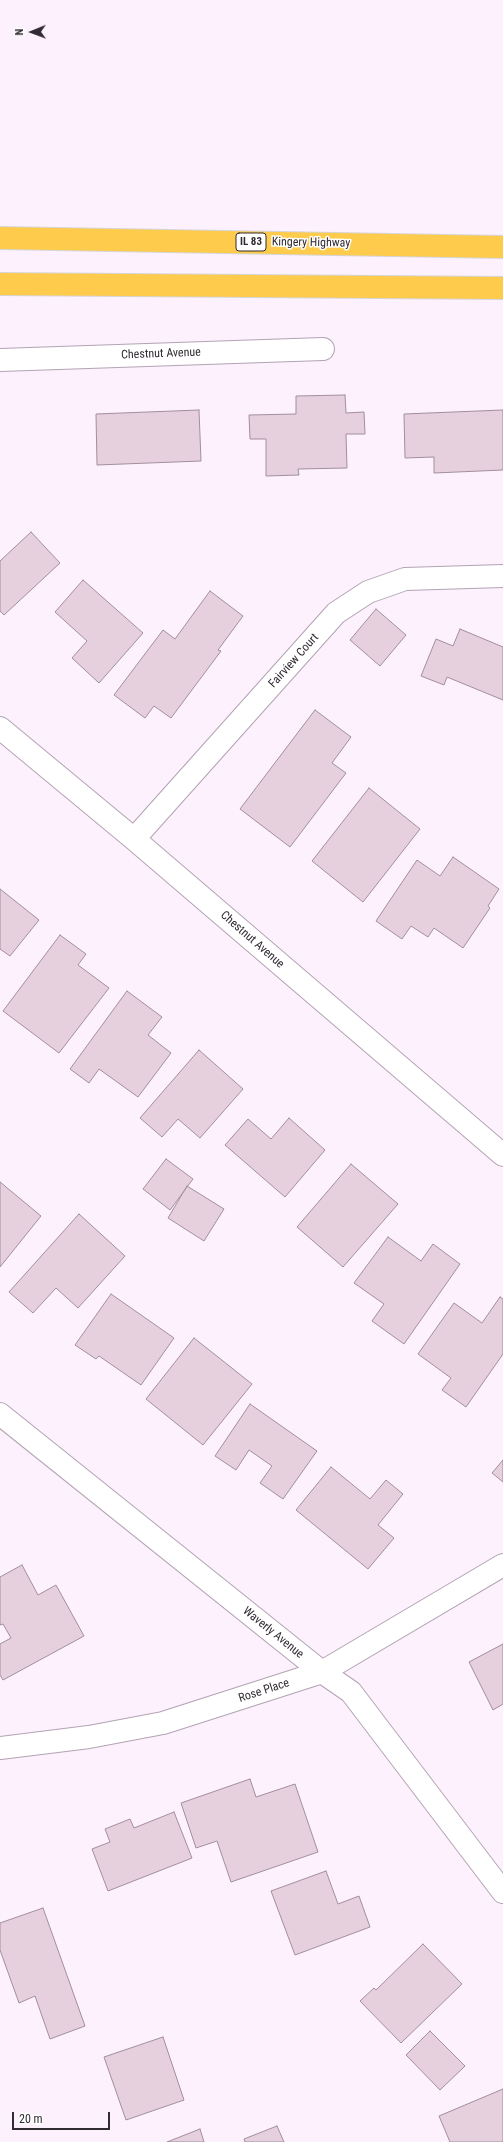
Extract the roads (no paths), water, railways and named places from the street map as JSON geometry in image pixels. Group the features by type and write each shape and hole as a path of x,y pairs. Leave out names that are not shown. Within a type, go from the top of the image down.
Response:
{"highway":[{"name":"Kingery Highway","path":"0,238 503,247"},
{"path":"0,284 503,288"}],"street":[{"name":"Chestnut Avenue","path":"0,360 323,348"},
{"name":"Fairview Court","path":"134,839 336,613 368,592 405,579 503,576"},
{"name":"Chestnut Avenue","path":"0,728 134,839 503,1155"},
{"name":"Waverly Avenue","path":"0,1414 322,1672 351,1692 503,1892"},
{"name":"Rose Place","path":"0,1748 89,1738 164,1723 322,1672 503,1565"}]}
